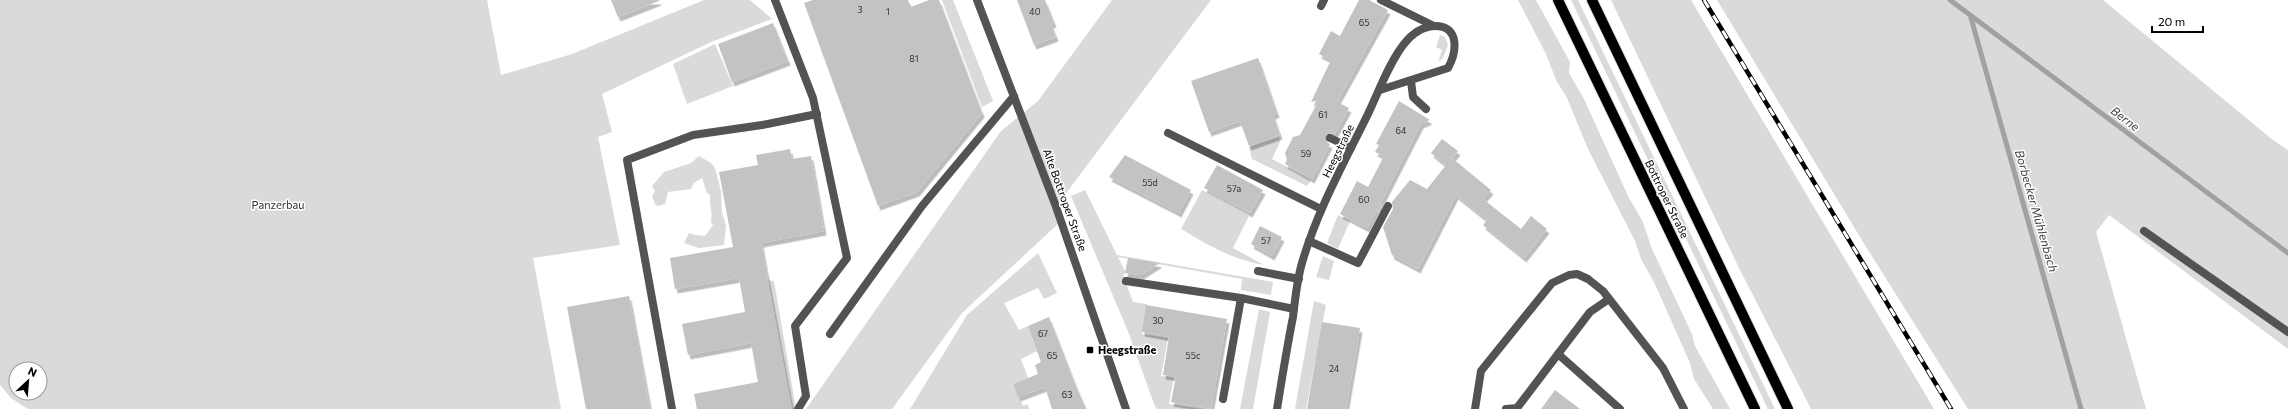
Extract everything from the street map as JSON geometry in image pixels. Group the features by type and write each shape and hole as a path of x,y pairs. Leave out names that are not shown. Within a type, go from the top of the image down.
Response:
{"main road":[{"name":"Bottroper Straße","path":"1558,0 1755,409"},
{"name":"Bottroper Straße","path":"1592,0 1788,409"}],"street":[{"path":"775,0 813,98 847,258 795,326 806,396 798,409"},
{"name":"Alte Bottroper Straße","path":"977,0 1055,204 1126,409"},
{"path":"1380,90 1448,68 1454,58 1455,39 1444,28 1434,26 1381,0"},
{"name":"Heegstraße","path":"1277,409 1299,279 1309,241 1321,209 1402,46 1419,30 1434,26"},
{"path":"1410,81 1413,97 1426,109"},
{"path":"830,334 922,206 1014,96"},
{"path":"672,409 627,160 693,135 762,125 817,114"},
{"path":"1168,133 1321,209"},
{"path":"1330,138 1351,148"},
{"path":"1309,241 1358,263 1388,206"},
{"path":"2144,231 2288,332"},
{"path":"1258,271 1299,279"},
{"path":"1475,409 1481,371 1552,283 1569,275 1577,274 1588,279 1608,298 1663,368 1684,409"},
{"path":"1126,281 1242,298 1294,309"},
{"path":"1223,399 1242,298"},
{"path":"1506,409 1516,408 1590,312 1608,298"},
{"path":"1558,354 1620,409"}],"green space":[{"name":"Panzerbau","path":"0,0 487,0 501,75 572,54 704,0 750,0 772,19 711,42 602,94 612,132 598,137 620,245 533,258 561,409 28,409 16,401 48,401 48,361 8,361 8,394 0,385"},
{"path":"942,0 953,0 993,101 982,107"},
{"path":"1112,0 1211,0 1058,204 1059,223 962,313 892,409 806,409 1001,131 1038,101"},
{"path":"1518,0 1536,0 1570,62 1569,73 1584,99 1628,196 1643,222 1652,249 1692,334 1695,346 1730,409 1713,409 1694,379 1690,363 1654,282 1641,259 1635,241 1588,149 1567,98 1556,80 1546,54"},
{"path":"1571,0 1578,0 1775,409 1768,409"},
{"path":"1611,0 1691,0 1934,409 1811,409 1738,266"},
{"path":"1717,0 2103,0 2273,140 2288,150 2288,349 2109,215 2096,232 2146,409 1968,409 1863,242"},
{"path":"1440,35 1445,37 1448,45 1443,58 1438,62 1442,50 1436,47"},
{"path":"715,44 733,86 687,104 673,64"},
{"path":"1279,137 1280,142 1272,159 1311,180 1307,186 1252,159 1249,147"},
{"path":"699,156 711,163 715,168 721,191 722,213 726,225 724,245 699,248 684,243 689,233 705,236 713,225 711,222 712,215 710,195 707,193 702,178 694,183 691,189 668,192 665,204 658,206 655,204 652,196 655,191 652,186 664,172 691,163"},
{"path":"1085,190 1117,255 1273,282 1271,295 1241,290 1242,279 1118,257 1126,273 1123,275 1133,302 1147,304 1142,334 1168,338 1161,376 1174,377 1169,404 1201,409 1157,409 1154,404 1129,334 1071,196"},
{"path":"1202,190 1249,216 1233,248 1264,265 1231,256 1181,229"},
{"path":"1338,215 1350,221 1338,249 1327,243"},
{"path":"1038,253 1057,293 1044,299 1038,288 1004,303 1019,330 1028,326 1037,351 1021,359 1028,378 1013,384 1023,406 1028,404 1029,409 910,409 967,315"},
{"path":"1323,256 1334,261 1329,280 1316,277"},
{"path":"768,280 774,281 796,409 787,409"},
{"path":"1314,301 1326,305 1306,409 1295,409"},
{"path":"1259,309 1270,312 1253,409 1240,409"}],"building":[{"path":"611,0 659,0 659,1 618,17"},
{"path":"813,0 908,0 911,7 929,0 939,0 982,113 917,192 878,206 804,3"},
{"path":"1017,0 1045,0 1054,23 1051,24 1056,37 1034,45"},
{"path":"1359,0 1369,0 1388,10 1338,100 1342,102 1341,104 1349,108 1335,134 1329,133 1325,135 1325,141 1330,144 1312,179 1285,164 1287,160 1285,153 1293,137 1300,135 1319,100 1311,102 1331,60 1319,54 1331,31 1340,36"},
{"path":"773,23 788,61 732,82 718,44"},
{"path":"1258,58 1277,113 1273,115 1280,135 1249,146 1240,121 1209,132 1191,81"},
{"path":"1399,101 1430,120 1421,124 1380,204 1382,205 1378,213 1377,209 1367,228 1340,214 1357,181 1368,187 1384,156 1375,152 1379,145 1376,144"},
{"path":"1442,139 1458,151 1452,158 1491,190 1483,199 1521,229 1531,216 1547,229 1524,258 1483,225 1487,220 1456,195 1418,269 1392,255 1383,227 1393,209 1392,202 1410,180 1427,189 1446,165 1431,153"},
{"path":"790,149 792,159 811,156 824,231 761,243 792,409 697,409 694,394 758,382 751,343 688,355 682,324 745,312 739,278 675,289 670,258 733,247 719,172 758,165 756,155"},
{"path":"1125,155 1191,190 1179,213 1109,177"},
{"path":"1217,165 1263,190 1250,213 1204,188"},
{"path":"1260,226 1282,237 1272,256 1251,244"},
{"path":"1128,258 1160,263 1141,275 1125,273"},
{"path":"629,296 650,409 586,409 567,307"},
{"path":"1146,305 1227,319 1211,409 1171,402 1176,377 1163,375 1169,337 1142,332"},
{"path":"1049,317 1086,409 1052,409 1045,387 1018,397 1013,384 1038,374 1035,365 1041,362 1028,326"},
{"path":"1322,322 1360,328 1346,409 1307,409"},
{"path":"1555,390 1580,409 1541,409"}],"waterway":[{"name":"Berne","path":"1950,0 2288,253"},
{"name":"Borbecker Mühlenbach","path":"1971,18 2081,409"}],"railway":[{"path":"1704,0 1951,409"}],"place":[{"name":"Heegstraße","path":"1090,350"}]}
